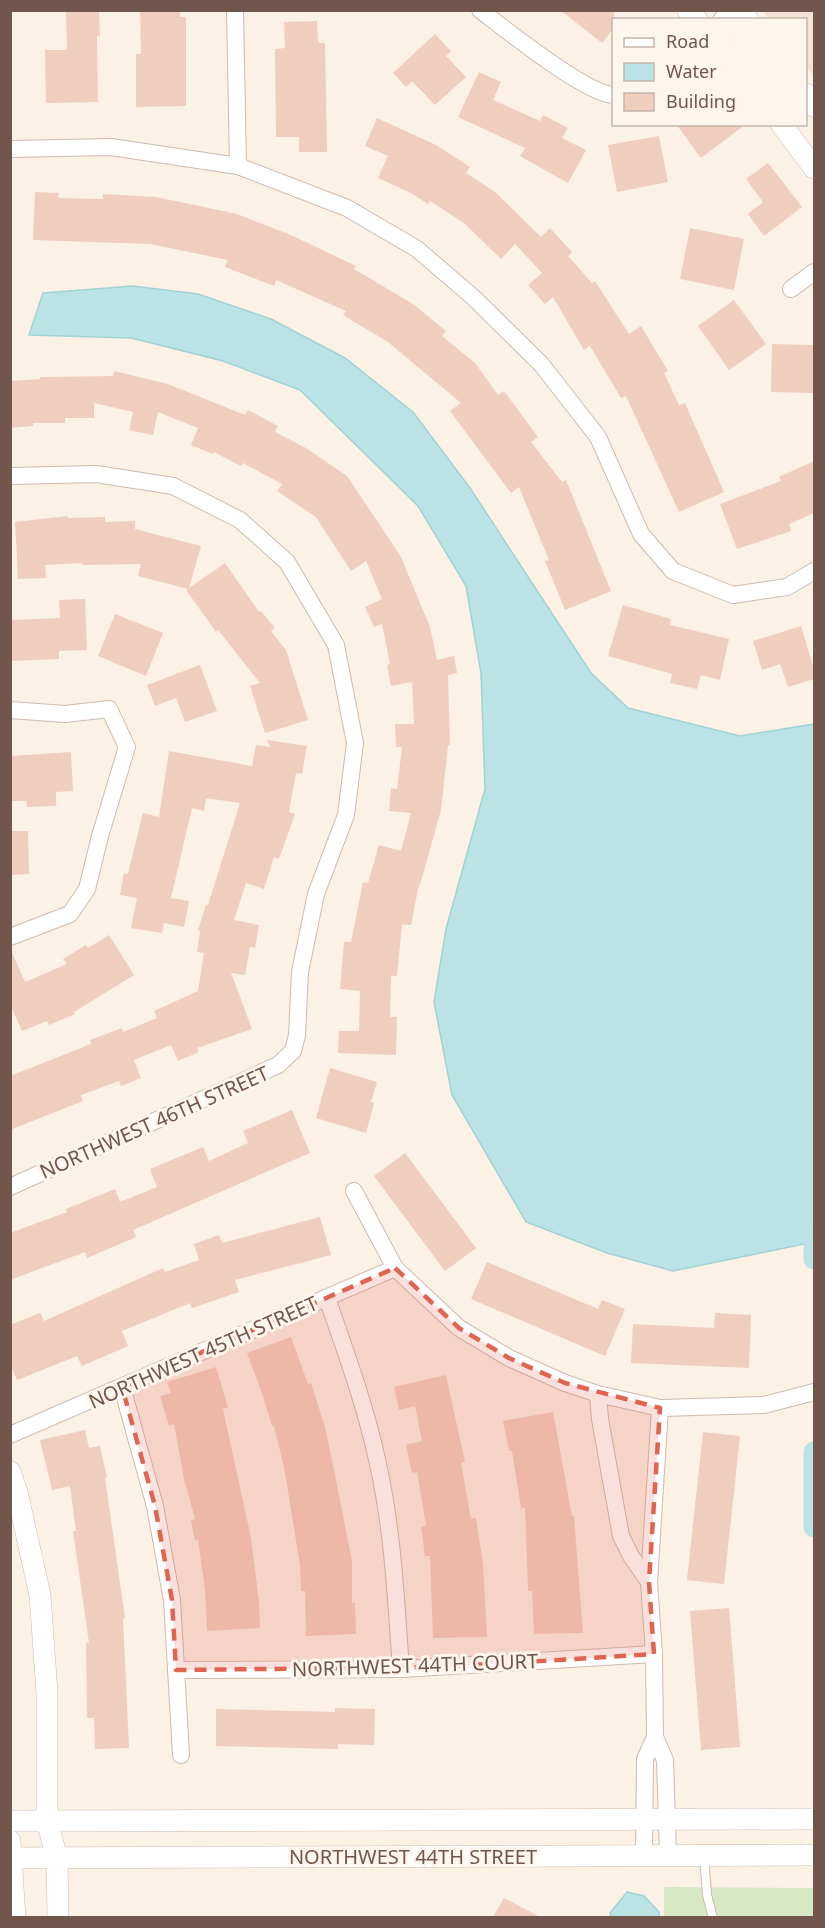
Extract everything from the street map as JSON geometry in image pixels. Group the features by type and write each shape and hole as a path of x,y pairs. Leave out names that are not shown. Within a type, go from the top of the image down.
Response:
{"street":[{"path":"235,10 238,166"},
{"path":"480,10 537,53 592,89 612,94"},
{"path":"782,126 814,168"},
{"path":"10,149 111,147 238,166 347,208 417,249 474,297 541,364 598,437 641,534 673,570 733,595 787,587 814,571"},
{"path":"791,289 814,272"},
{"name":"NORTHWEST 46TH STREET","path":"10,476 96,474 173,486 240,520 287,562 336,645 355,743 346,815 316,894 300,972 297,1035 293,1051 278,1065 10,1187"},
{"path":"10,710 65,714 109,709 127,747 100,836 87,889 70,914 10,938"},
{"path":"354,1191 395,1268 459,1328 509,1358 565,1383 598,1394 660,1408 764,1405 814,1392"},
{"name":"NORTHWEST 45TH STREET","path":"10,1435 395,1268"},
{"path":"327,1298 354,1375 378,1465 392,1554 401,1669"},
{"path":"122,1388 155,1506 172,1600 181,1755"},
{"path":"598,1394 600,1419 621,1536 631,1556 649,1582"},
{"path":"660,1408 649,1582 654,1654 655,1737 665,1760 668,1854"},
{"path":"10,1472 17,1492 40,1594 47,1694 47,1821 57,1858 58,1917"},
{"name":"NORTHWEST 44TH COURT","path":"176,1670 401,1669 654,1654"},
{"path":"644,1854 645,1759 655,1737"},
{"name":"NORTHWEST 44TH STREET","path":"10,1821 814,1819"},
{"path":"11,1853 15,1917"},
{"name":"NORTHWEST 44TH STREET","path":"11,1853 57,1858 814,1855"}],"lane":[{"path":"704,1855 707,1895 713,1917"}],"highlighted area":[{"path":"395,1268 459,1328 509,1358 565,1383 660,1408 649,1582 654,1654 443,1667 176,1670 172,1600 155,1506 122,1387"}],"shaded area":[{"path":"763,11 814,11 814,78 807,68 807,18 769,18"}],"green space":[{"path":"664,1887 814,1888 814,1917 664,1917"}],"water":[{"path":"133,286 198,294 271,319 345,358 413,412 470,488 591,673 628,708 740,736 814,724 814,1242 673,1271 607,1253 526,1222 452,1095 434,1002 446,929 485,789 481,673 466,586 418,506 300,390 223,361 131,338 29,335 43,293"},
{"path":"627,1892 644,1896 659,1912 659,1917 611,1917 610,1913"}],"building":[{"path":"66,10 99,10 98,102 46,103 45,50 67,50"},
{"path":"140,10 180,10 180,17 186,17 186,106 136,107 136,54 141,54"},
{"path":"560,10 614,10 612,30 602,43"},
{"path":"317,21 318,43 325,43 327,152 299,152 299,137 276,137 275,49 285,48 284,22"},
{"path":"435,34 451,51 446,56 466,77 435,105 412,81 406,87 393,73"},
{"path":"479,72 501,82 493,100 540,121 543,115 568,128 562,138 586,150 568,183 520,156 525,148 458,117"},
{"path":"377,118 436,145 470,167 466,173 495,192 541,237 550,228 572,252 568,256 592,283 595,281 629,334 641,326 668,371 664,373 679,405 685,403 724,492 679,512 626,396 621,398 590,346 584,350 553,297 545,304 528,285 542,273 515,244 501,259 464,223 430,201 428,204 411,193 378,178 388,156 365,146"},
{"path":"677,126 743,126 701,158"},
{"path":"659,136 668,182 617,192 608,145"},
{"path":"768,163 802,207 764,236 748,214 763,202 746,179"},
{"path":"35,192 59,193 58,198 103,199 103,194 156,197 237,214 293,236 356,266 354,269 413,304 446,331 442,336 475,363 498,395 504,391 538,437 531,442 562,482 566,480 611,591 565,610 545,561 549,560 519,487 511,493 450,411 461,403 388,342 343,315 346,311 276,280 274,286 225,267 228,260 150,244 33,240"},
{"path":"690,228 744,239 734,290 680,279"},
{"path":"734,300 766,344 729,370 698,326"},
{"path":"772,344 814,345 814,393 771,392"},
{"path":"114,371 168,384 245,415 248,410 278,426 275,432 306,448 347,476 400,555 430,627 437,660 454,656 457,673 448,675 450,745 448,745 441,810 419,884 411,925 402,924 397,976 391,976 390,1017 397,1017 396,1055 338,1053 339,1031 359,1031 360,991 340,989 344,942 351,942 363,882 368,883 379,845 401,851 411,813 389,811 391,788 397,789 402,747 396,747 395,724 414,724 412,682 391,686 387,665 390,664 382,624 374,627 365,607 382,599 366,561 351,571 316,517 277,491 282,484 243,463 241,466 214,452 213,454 191,445 198,428 158,412 153,435 129,430 133,412 94,403 94,418 65,418 65,423 33,423 33,426 10,428 10,381 40,379 40,377 113,376"},
{"path":"814,461 814,513 789,524 791,531 737,549 720,504 781,481 779,477"},
{"path":"68,516 68,518 105,517 105,522 135,521 135,529 201,546 189,588 225,563 259,612 261,611 275,628 271,631 286,650 308,720 265,733 250,686 260,683 218,630 216,632 186,590 188,589 138,576 141,564 45,565 46,578 18,579 15,522"},
{"path":"85,599 87,650 59,651 59,659 10,661 10,620 60,618 59,600"},
{"path":"623,605 671,619 670,625 729,639 720,680 701,675 697,689 670,683 672,674 608,656"},
{"path":"115,614 163,633 146,676 98,656"},
{"path":"801,626 814,669 814,679 788,687 780,664 762,670 753,641"},
{"path":"200,665 217,711 185,722 176,698 155,706 147,685"},
{"path":"267,740 307,746 302,774 296,773 289,812 295,814 279,859 274,857 264,889 246,883 234,920 259,925 255,948 250,947 245,975 231,973 252,1029 197,1048 199,1052 178,1061 171,1045 134,1060 141,1078 121,1086 119,1081 81,1095 83,1101 10,1130 10,1076 91,1044 90,1040 122,1028 123,1032 157,1018 154,1011 198,991 204,953 197,952 200,931 198,930 240,803 206,798 204,811 192,808 171,898 189,901 184,927 164,923 162,933 131,928 137,898 120,895 124,873 128,874 143,813 159,817 169,751 252,766 256,745 270,747"},
{"path":"71,752 73,791 56,792 56,806 27,807 26,801 10,801 10,756"},
{"path":"10,831 28,831 29,874 10,875"},
{"path":"109,935 134,975 74,1012 75,1014 49,1025 47,1021 22,1031 10,1004 10,948 25,982 67,964 63,959 86,945 88,948"},
{"path":"330,1068 377,1082 366,1133 316,1118"},
{"path":"292,1110 310,1153 133,1230 136,1237 87,1258 85,1252 10,1280 10,1233 67,1212 66,1209 115,1189 120,1202 157,1187 150,1169 203,1147 209,1161 248,1143 243,1131"},
{"path":"405,1153 476,1248 445,1271 374,1176"},
{"path":"320,1217 331,1255 235,1280 239,1292 192,1308 190,1303 122,1331 128,1346 82,1366 77,1356 17,1380 10,1364 10,1325 40,1313 44,1321 163,1268 165,1272 199,1260 194,1244 219,1235 222,1243"},
{"path":"487,1262 598,1309 602,1300 625,1309 605,1356 471,1299"},
{"path":"715,1313 751,1315 749,1368 631,1363 633,1324 714,1328"},
{"path":"291,1337 308,1384 311,1383 325,1427 352,1561 352,1603 355,1603 356,1634 306,1636 305,1591 301,1591 300,1565 284,1467 274,1426 272,1426 247,1353"},
{"path":"216,1367 228,1407 223,1409 251,1538 260,1628 207,1631 205,1590 198,1540 195,1541 191,1520 195,1519 184,1479 174,1424 169,1426 160,1396 171,1393 167,1382"},
{"path":"446,1375 465,1462 461,1463 471,1519 476,1518 483,1564 487,1637 433,1638 430,1556 425,1556 421,1527 426,1526 417,1472 412,1473 406,1445 422,1441 415,1406 399,1410 394,1387"},
{"path":"553,1412 572,1516 574,1516 583,1633 534,1634 532,1591 528,1591 525,1508 521,1508 512,1451 509,1451 503,1421"},
{"path":"85,1430 89,1448 100,1446 107,1478 105,1478 125,1618 123,1618 129,1748 95,1749 94,1718 87,1718 86,1643 89,1643 73,1531 76,1531 70,1486 52,1490 40,1440"},
{"path":"703,1432 740,1436 724,1584 687,1580"},
{"path":"729,1608 740,1747 701,1750 690,1611"},
{"path":"335,1708 375,1709 374,1745 338,1744 338,1749 216,1746 216,1709 335,1712"},
{"path":"504,1898 540,1917 493,1917"}],"waterway":[{"path":"814,1242 814,1259"},
{"path":"814,1452 814,1527"}]}
